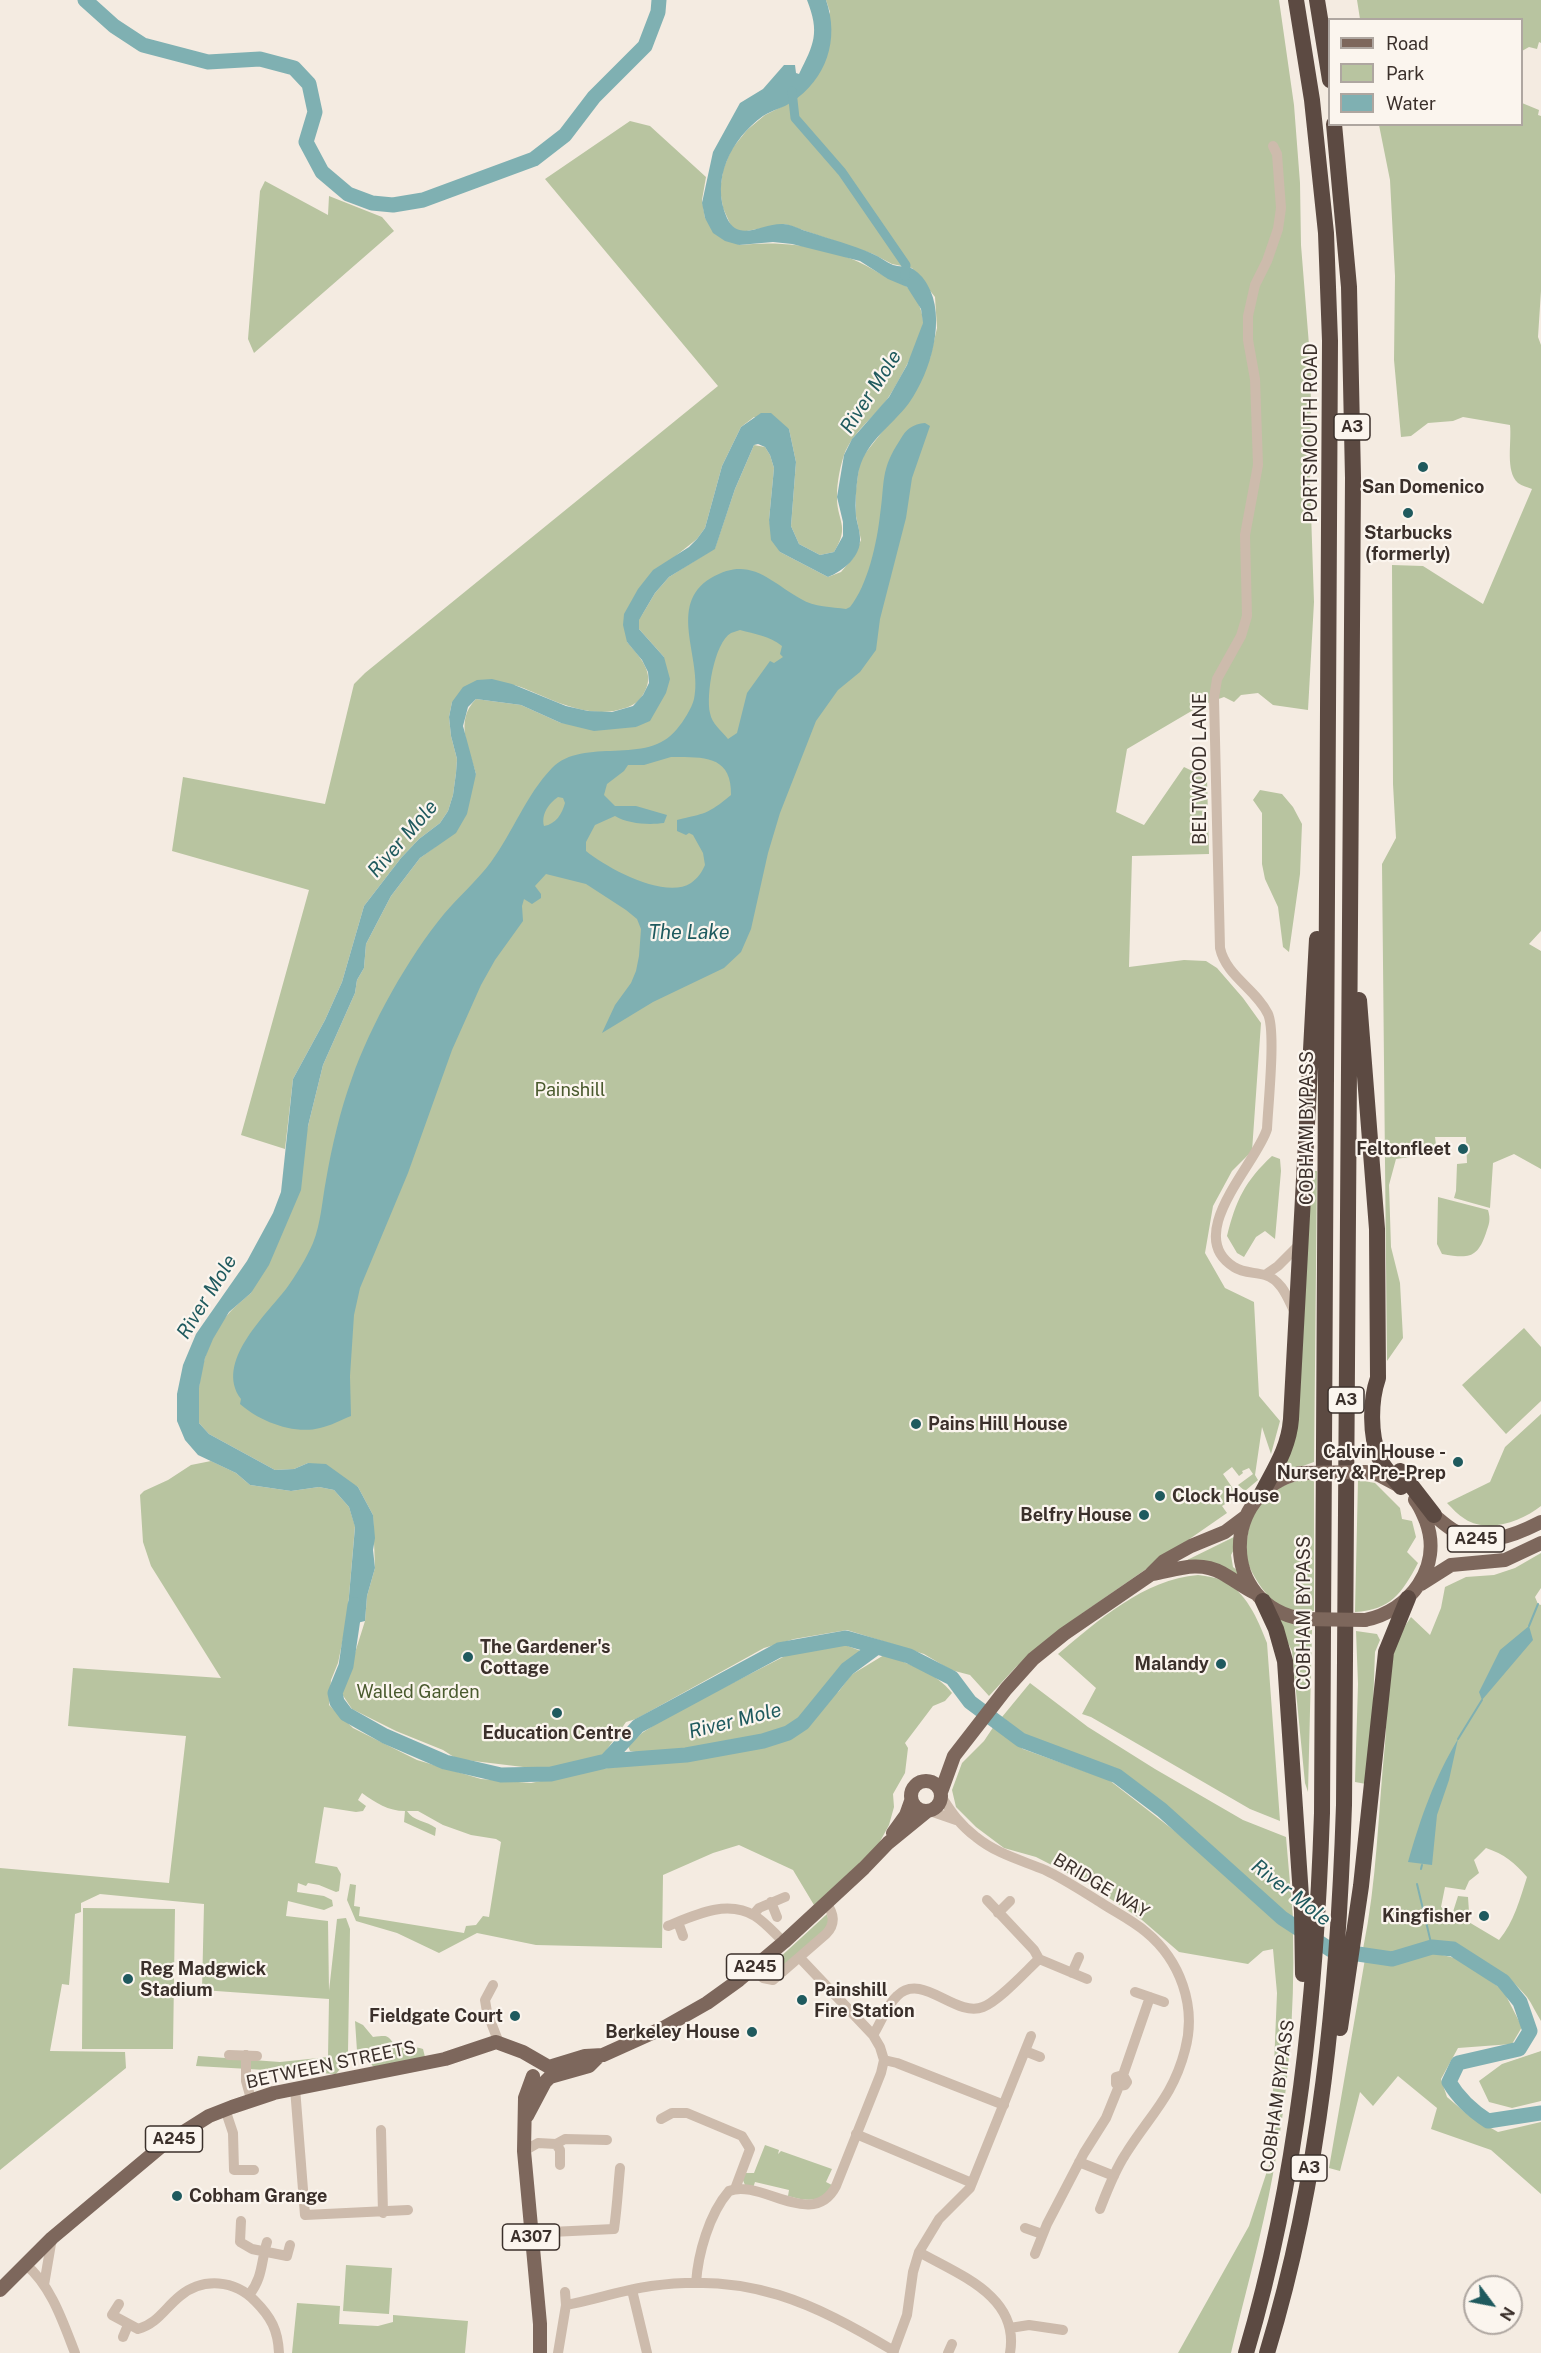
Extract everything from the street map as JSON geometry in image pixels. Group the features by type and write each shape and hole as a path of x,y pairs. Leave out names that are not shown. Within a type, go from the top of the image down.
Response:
{"highway":[{"name":"PORTSMOUTH ROAD","path":"1296,0 1312,100 1325,222 1330,341 1327,867"},
{"path":"1317,0 1328,73"},
{"name":"A3","path":"1267,2353 1305,2193 1339,1994 1346,1680 1345,1494 1352,368 1349,287 1334,126"},
{"path":"1262,1493 1283,1454 1290,1433 1318,922 1327,867"},
{"name":"COBHAM BYPASS","path":"1246,2353 1269,2263 1287,2174 1303,2068 1308,1985 1319,1900 1324,1653 1327,867"},
{"path":"1349,892 1377,1229 1378,1378 1382,1401 1382,1434 1394,1464 1434,1515"},
{"path":"1378,1378 1374,1390 1376,1448 1383,1464 1401,1487"},
{"path":"1259,1597 1276,1629 1284,1661 1308,1985"},
{"path":"1339,1994 1357,1915 1372,1797 1386,1652 1408,1598"}],"main road":[{"path":"1150,1575 1182,1567 1203,1567 1223,1574 1281,1612 1302,1619 1365,1620 1385,1615 1408,1598 1420,1585 1427,1567 1430,1540 1428,1526 1418,1503 1401,1487 1385,1477 1365,1472 1300,1473 1286,1477 1251,1503 1245,1517 1240,1542 1241,1558 1246,1577 1259,1597"},
{"name":"A245","path":"1418,1503 1458,1533 1480,1539 1501,1539 1513,1536 1541,1522"},
{"path":"888,1843 906,1815 914,1786 925,1781 954,1756 1023,1669 1053,1642 1150,1575 1164,1562 1191,1546 1225,1532 1245,1517"},
{"name":"A245","path":"1420,1585 1451,1565 1505,1560 1541,1542"},
{"path":"888,1843 939,1804 954,1756"},
{"path":"925,1781 936,1785 941,1794"},
{"path":"911,1801 915,1808 928,1812"},
{"name":"A245","path":"542,2073 585,2055 599,2056 648,2036 684,2017 754,1968 888,1843"},
{"path":"500,2043 514,2049 519,2058 542,2073"},
{"name":"BETWEEN STREETS","path":"0,2290 52,2238 163,2145 209,2116 251,2099 295,2088 437,2061 500,2043"},
{"name":"A307","path":"540,2353 540,2324 530,2233 524,2127 542,2073"}],"street":[{"name":"BELTWOOD LANE","path":"1265,1275 1245,1272 1231,1266 1221,1254 1217,1241 1220,1211 1267,1129 1272,1027 1264,1008 1225,963 1220,948 1214,698 1217,679 1241,636 1247,616 1245,535 1258,465 1255,379 1248,340 1248,316 1255,285 1267,261 1278,229 1281,208 1280,188 1277,154 1273,146"},
{"path":"1297,1316 1280,1286 1265,1275 1278,1266 1299,1245"},
{"name":"BRIDGE WAY","path":"941,1794 956,1820"},
{"name":"BRIDGE WAY","path":"928,1812 956,1820 993,1848 1053,1874 1135,1923 1160,1945 1177,1970 1184,1988 1188,2010 1188,2033 1183,2058 1161,2107 1127,2152 1100,2209"},
{"path":"753,1915 759,1908 785,1897"},
{"path":"987,1900 1039,1959 1087,1979"},
{"path":"998,1913 1010,1901"},
{"path":"771,1902 777,1917"},
{"path":"754,1968 763,1978 773,1980 800,1958 832,1928 832,1912 826,1903"},
{"path":"683,1936 673,1924 699,1914 722,1909 738,1910 753,1915 784,1942"},
{"path":"1072,1973 1079,1957"},
{"path":"735,2189 804,2204 821,2203 833,2192 881,2073 884,2060 873,2035 800,1958"},
{"path":"873,2035 894,1999 902,1992 916,1988 967,2008 984,2007 1039,1959"},
{"path":"494,1986 485,2000 487,2012 500,2043"},
{"path":"1135,1992 1164,2002"},
{"path":"1035,2253 1042,2234 1079,2162 1106,2118 1119,2086 1126,2084 1126,2078 1123,2075 1150,1997"},
{"path":"566,2305 665,2284 746,2285 787,2297 838,2319 893,2352 907,2315 913,2272 919,2252 933,2227 963,2196 972,2183 1031,2036"},
{"path":"1025,2051 1040,2057"},
{"path":"229,2055 252,2056 246,2080 251,2099"},
{"path":"884,2060 1004,2105"},
{"path":"295,2088 305,2215 408,2210"},
{"path":"225,2109 232,2133 234,2170 254,2170"},
{"path":"661,2119 672,2113 687,2113 745,2138 750,2149 735,2189 725,2196 705,2238 696,2283"},
{"path":"524,2127 538,2144"},
{"path":"381,2130 383,2213"},
{"path":"856,2134 972,2183"},
{"path":"524,2151 538,2144 556,2144 564,2139 608,2140"},
{"path":"556,2144 560,2150 560,2165"},
{"path":"1079,2162 1114,2176"},
{"path":"530,2233 614,2229 620,2168"},
{"path":"241,2221 240,2242 252,2249 265,2247 287,2256 290,2245"},
{"path":"1024,2228 1042,2234"},
{"path":"44,2285 52,2238"},
{"path":"249,2295 258,2284 262,2273 265,2247"},
{"path":"919,2252 989,2294 1004,2312 1010,2328 1010,2353"},
{"path":"25,2264 35,2272 44,2285 75,2353"},
{"path":"119,2304 112,2315 138,2330 154,2323 181,2295 206,2283 227,2284 249,2295 273,2322 278,2338 279,2353"},
{"path":"632,2290 647,2353"},
{"path":"558,2353 566,2305 565,2292"},
{"path":"123,2337 128,2325"},
{"path":"1010,2328 1029,2325 1063,2331"}],"green space":[{"name":"Painshill","path":"826,0 1279,0 1294,105 1300,183 1301,245 1311,370 1310,482 1314,602 1308,710 1273,705 1258,693 1241,695 1234,702 1224,697 1200,706 1127,749 1116,812 1144,825 1184,767 1207,778 1209,854 1132,856 1129,967 1184,960 1206,961 1217,968 1261,1023 1252,1151 1232,1171 1213,1206 1205,1253 1225,1288 1254,1302 1259,1396 1280,1421 1271,1454 1262,1427 1255,1475 1258,1480 1245,1491 1238,1485 1253,1474 1249,1468 1242,1471 1243,1473 1239,1476 1232,1467 1223,1474 1238,1496 1222,1506 1227,1513 1077,1617 1016,1667 989,1696 970,1675 951,1670 924,1654 847,1630 794,1639 764,1648 636,1719 626,1722 601,1758 548,1770 457,1759 443,1750 396,1731 352,1709 342,1694 365,1621 367,1596 375,1568 373,1515 358,1487 308,1463 294,1469 275,1470 209,1434 199,1423 198,1394 203,1364 221,1323 232,1309 251,1293 308,1126 323,1065 364,968 366,944 391,896 420,858 435,847 476,774 464,726 469,707 476,699 521,705 561,723 636,727 664,657 639,629 639,620 655,593 669,577 715,548 735,489 754,445 765,447 774,468 769,520 780,552 828,577 841,572 853,558 861,540 856,516 856,489 860,460 893,418 908,403 930,358 937,328 935,297 912,268 892,264 873,254 785,224 741,232 732,228 723,208 720,190 723,170 731,150 747,130 765,115 793,101 830,12"},
{"path":"1357,0 1541,0 1541,43 1539,42 1537,49 1529,47 1523,50 1523,18 1360,18"},
{"path":"1523,103 1539,110 1538,115 1541,116 1541,291 1538,337 1541,345 1541,931 1529,944 1541,951 1541,1169 1514,1154 1493,1163 1490,1208 1454,1198 1457,1164 1467,1163 1466,1137 1435,1137 1437,1153 1396,1159 1389,1185 1391,1247 1400,1283 1403,1338 1387,1361 1382,864 1396,838 1393,784 1392,565 1423,566 1483,604 1532,489 1521,485 1514,478 1510,464 1510,425 1463,417 1453,421 1428,423 1411,436 1401,437 1394,360 1395,276 1390,180 1379,126 1523,126"},
{"path":"630,121 650,126 706,177 702,200 705,218 739,245 775,244 812,247 863,264 910,290 921,310 922,331 903,373 888,398 858,432 844,455 837,490 842,535 834,552 820,555 799,544 791,526 796,462 789,429 754,417 741,427 722,466 705,528 697,539 673,558 627,642 641,659 647,672 647,686 639,700 622,709 607,712 586,711 521,687 508,685 452,702 449,717 457,759 453,795 448,811 440,823 419,839 401,858 364,906 342,982 325,1020 293,1079 285,1149 241,1135 309,890 172,851 183,777 325,804 354,684 718,386 545,179"},
{"path":"265,181 328,215 329,196 382,217 394,231 254,353 248,339 260,191"},
{"path":"1260,790 1282,794 1293,807 1302,824 1300,874 1289,952 1283,947 1278,907 1265,879 1262,864 1262,813 1253,800"},
{"path":"1272,1156 1280,1159 1281,1171 1275,1239 1265,1231 1256,1237 1244,1257 1237,1253 1227,1236 1230,1223 1248,1183"},
{"path":"1310,1171 1317,1171 1314,1462 1277,1475"},
{"path":"1438,1197 1488,1210 1488,1227 1483,1242 1475,1253 1465,1256 1442,1254 1437,1244"},
{"path":"1524,1328 1541,1347 1541,1401 1506,1434 1462,1385"},
{"path":"1541,1414 1541,1506 1515,1521 1504,1524 1484,1525 1460,1516 1447,1503 1490,1482 1505,1447"},
{"path":"211,1461 236,1473 250,1485 291,1491 319,1487 334,1490 349,1507 355,1526 347,1619 338,1663 331,1680 329,1705 353,1728 417,1760 481,1779 531,1783 600,1769 739,1752 800,1733 851,1675 884,1655 931,1675 952,1693 945,1701 933,1706 905,1743 908,1748 905,1773 893,1794 894,1807 889,1825 877,1847 814,1905 793,1870 739,1845 713,1853 663,1875 662,1948 536,1945 477,1933 439,1953 397,1933 356,1921 347,1900 350,1884 356,1885 354,1906 360,1907 359,1916 464,1933 466,1926 476,1925 483,1916 489,1917 501,1842 443,1825 418,1811 407,1811 413,1817 436,1828 435,1836 404,1822 405,1811 382,1806 362,1793 358,1800 366,1806 363,1811 324,1807 315,1863 337,1867 341,1874 339,1891 336,1892 319,1885 308,1883 306,1886 298,1883 297,1892 324,1896 332,1900 333,1906 324,1910 288,1901 286,1916 328,1921 329,1991 337,1919 346,1918 350,1929 348,2052 344,2064 336,2074 196,2066 198,2056 280,2062 328,2057 329,1999 202,1990 204,1904 100,1894 81,1903 81,1912 75,1914 69,1985 62,1984 50,2051 125,2052 126,2068 0,2170 0,1868 169,1883 186,1736 68,1726 73,1668 221,1678 151,1566 143,1542 140,1495 191,1465"},
{"path":"1298,1480 1314,1480 1314,1611 1294,1610 1277,1604 1257,1581 1250,1569 1247,1557 1248,1534 1256,1508 1269,1494"},
{"path":"1358,1480 1375,1483 1400,1508 1402,1519 1412,1521 1416,1537 1407,1552 1418,1563 1401,1591 1387,1604 1367,1611 1355,1612"},
{"path":"1238,1535 1231,1555 1233,1567 1239,1572 1242,1581 1181,1563"},
{"path":"1541,1553 1541,1588 1535,1597 1541,1605 1541,2021 1529,2000 1518,1987 1495,1968 1468,1952 1440,1943 1418,1945 1391,1954 1363,1949 1374,1873 1389,1678 1396,1647 1411,1617 1430,1635 1441,1608 1445,1587 1466,1577 1494,1575 1515,1568","holes":["1486,1848 1509,1860 1527,1877 1513,1918 1499,1940 1467,1921 1468,1897 1458,1896 1452,1915 1441,1907 1445,1887 1465,1890 1469,1881 1479,1873 1474,1860"]},
{"path":"1198,1575 1221,1580 1237,1591 1250,1607 1267,1643 1280,1821 1250,1809 1091,1717 1082,1714 1096,1688 1058,1654 1106,1616 1141,1593 1178,1578"},
{"path":"1275,1617 1312,1630 1308,1792 1305,1783 1292,1651"},
{"path":"1356,1631 1377,1634 1380,1640 1375,1652 1366,1784 1355,1782 1358,1684"},
{"path":"845,1645 861,1651 833,1675 800,1719 782,1730 711,1747 630,1751 628,1746 642,1733 668,1716 787,1655"},
{"path":"1030,1683 1088,1727 1155,1769 1243,1820 1286,1837 1293,1918 1152,1794 1115,1768 1025,1735 1002,1717"},
{"path":"994,1726 1023,1749 1109,1780 1176,1832 1293,1933 1292,2024 1283,2114 1264,2219 1231,2353 1178,2353 1249,2226 1270,2162 1277,1993 1273,1949 1263,1951 1248,1964 1179,1952 1142,1920 1085,1882 1036,1857 1004,1848 976,1827 956,1807 952,1790 962,1763 984,1741"},
{"name":"Reg Madgwick Stadium","path":"83,1908 175,1909 173,2049 82,2049"},
{"path":"827,1914 830,1926 770,1977 764,1972"},
{"path":"1434,1953 1459,1959 1503,1990 1522,2027 1512,2044 1458,2048 1441,2079 1447,2097 1468,2115 1498,2132 1541,2122 1541,2194 1491,2150 1431,2129 1437,2108 1398,2076 1373,2106 1360,2092 1340,2171 1329,2168 1365,1959 1400,1960"},
{"path":"355,2021 363,2025 373,2037 387,2037 397,2047 423,2049 425,2057 375,2068 357,2051"},
{"path":"1541,2051 1541,2101 1512,2108 1489,2102 1479,2081 1502,2064"},
{"path":"765,2145 779,2150 778,2154 781,2151 832,2169 826,2182 832,2185 818,2198 807,2200 788,2196 789,2190 755,2182 753,2188 745,2185 742,2178 745,2173 754,2173"},
{"path":"346,2265 392,2268 389,2314 343,2311"},
{"path":"297,2303 340,2306 339,2324 378,2326 393,2322 393,2315 468,2321 465,2353 292,2353"}],"water":[{"path":"807,0 826,0 831,30 827,57 814,82 804,93 789,104 763,116 741,136 733,148 722,175 722,204 727,218 738,229 744,231 775,224 789,225 876,255 893,265 909,267 916,271 927,284 936,312 934,344 930,360 909,403 872,444 861,464 856,500 860,545 854,557 845,567 828,577 780,552 771,540 769,520 774,468 765,447 754,445 735,489 715,549 669,577 655,593 639,620 639,629 664,657 670,679 666,693 650,721 636,727 594,731 561,723 521,705 476,699 468,707 463,726 476,774 467,814 456,833 420,858 391,896 366,944 364,968 323,1065 308,1126 301,1190 269,1265 251,1293 229,1312 213,1339 205,1358 199,1388 199,1423 209,1434 275,1470 294,1469 308,1463 326,1464 358,1487 373,1515 375,1568 367,1596 365,1621 353,1624 347,1619 355,1527 349,1507 334,1490 319,1487 291,1491 250,1485 236,1473 198,1455 185,1440 177,1421 177,1394 183,1365 196,1334 247,1261 273,1213 281,1192 293,1079 325,1020 342,982 364,906 401,858 419,839 440,823 448,811 453,795 457,759 449,717 452,702 463,687 477,680 492,679 512,684 566,706 588,711 612,712 633,706 643,695 649,683 648,672 642,660 627,642 623,625 624,614 638,589 653,570 689,547 705,528 722,466 741,427 761,413 771,413 789,429 796,462 791,526 799,544 820,555 834,552 843,536 843,522 837,497 844,455 852,439 889,397 907,365 923,323 921,309 907,287 888,279 860,261 792,244 773,242 739,245 725,241 713,233 705,218 702,203 713,152 740,103 763,89 784,65 795,65 796,73 799,74 812,46 814,30"},
{"name":"The Lake","path":"925,423 930,426 912,478 906,518 880,619 876,650 860,672 838,690 816,721 780,813 768,853 751,929 741,952 724,968 653,1002 602,1033 615,1005 631,983 636,971 641,929 637,919 626,910 586,884 546,874 535,886 541,898 532,904 524,899 523,921 495,960 481,985 452,1050 408,1173 360,1288 354,1315 350,1376 351,1416 324,1427 299,1430 277,1425 248,1410 240,1404 241,1399 234,1385 234,1370 238,1355 255,1326 286,1289 313,1243 320,1220 334,1141 352,1078 380,1014 417,950 444,914 491,862 527,802 552,768 565,759 581,754 649,747 664,740 677,729 694,699 694,667 688,618 691,603 698,589 711,578 737,569 748,570 769,578 812,604 846,609 850,607 862,587 871,563 879,526 884,476 889,460 905,433 913,426","holes":["740,630 762,636 782,646 780,654 783,657 774,663 770,661 747,693 737,733 728,739 711,717 710,682 720,647 731,633","671,757 704,758 721,765 727,772 730,782 731,795 711,810 677,820 677,831 693,835 703,853 705,865 700,875 691,883 680,887 667,888 637,880 608,866 586,851 586,842 595,825 615,816 639,823 664,823 667,815 636,806 615,806 604,795 607,784 628,765 644,765","563,798 564,807 555,821 544,826 545,813 555,799"]},
{"path":"1529,1626 1533,1640 1482,1700 1479,1692 1500,1650"},
{"path":"1458,1739 1449,1780 1437,1815 1432,1865 1408,1862 1429,1799"}],"waterway":[{"name":"River Mole","path":"85,0 114,26 143,45 208,62 260,59 294,68 309,84 315,112 306,142 322,172 348,194 372,203 393,205 423,200 534,159 565,135 594,97 645,46 658,12 659,0"},
{"path":"792,91 795,118 842,172 906,265 905,276"},
{"path":"1529,1626 1538,1604"},
{"name":"River Mole","path":"355,1605 346,1666 335,1693 337,1702 346,1714 385,1736 445,1762 501,1775 551,1774 606,1761 686,1755 763,1741 788,1733 803,1723 847,1669 877,1647"},
{"name":"River Mole","path":"606,1761 638,1726 779,1650 846,1638 909,1656 952,1678 970,1702 1021,1740 1117,1776 1162,1810 1282,1918 1331,1950 1392,1959 1432,1947 1453,1949 1503,1981 1520,2002 1530,2031 1519,2049 1458,2063 1449,2082 1466,2104 1488,2121 1541,2113"},
{"path":"1458,1739 1482,1700"},
{"path":"1421,1869 1422,1865"},
{"path":"1417,1884 1432,1947"}],"place":[{"name":"San Domenico","path":"1423,467"},
{"name":"Starbucks (formerly)","path":"1408,513"},
{"name":"Feltonfleet","path":"1463,1149"},
{"name":"Pains Hill House","path":"916,1424"},
{"name":"Calvin House - Nursery & Pre-Prep","path":"1458,1462"},
{"name":"Clock House","path":"1160,1496"},
{"name":"Belfry House","path":"1144,1515"},
{"name":"The Gardener's Cottage","path":"468,1657"},
{"name":"Malandy","path":"1221,1664"},
{"name":"Education Centre","path":"557,1713"},
{"name":"Kingfisher","path":"1484,1916"},
{"name":"Reg Madgwick Stadium","path":"128,1979"},
{"name":"Painshill Fire Station","path":"802,2000"},
{"name":"Fieldgate Court","path":"515,2016"},
{"name":"Berkeley House","path":"752,2032"},
{"name":"Cobham Grange","path":"177,2196"}],"park label":[{"name":"Walled Garden","path":"418,1692"}]}
